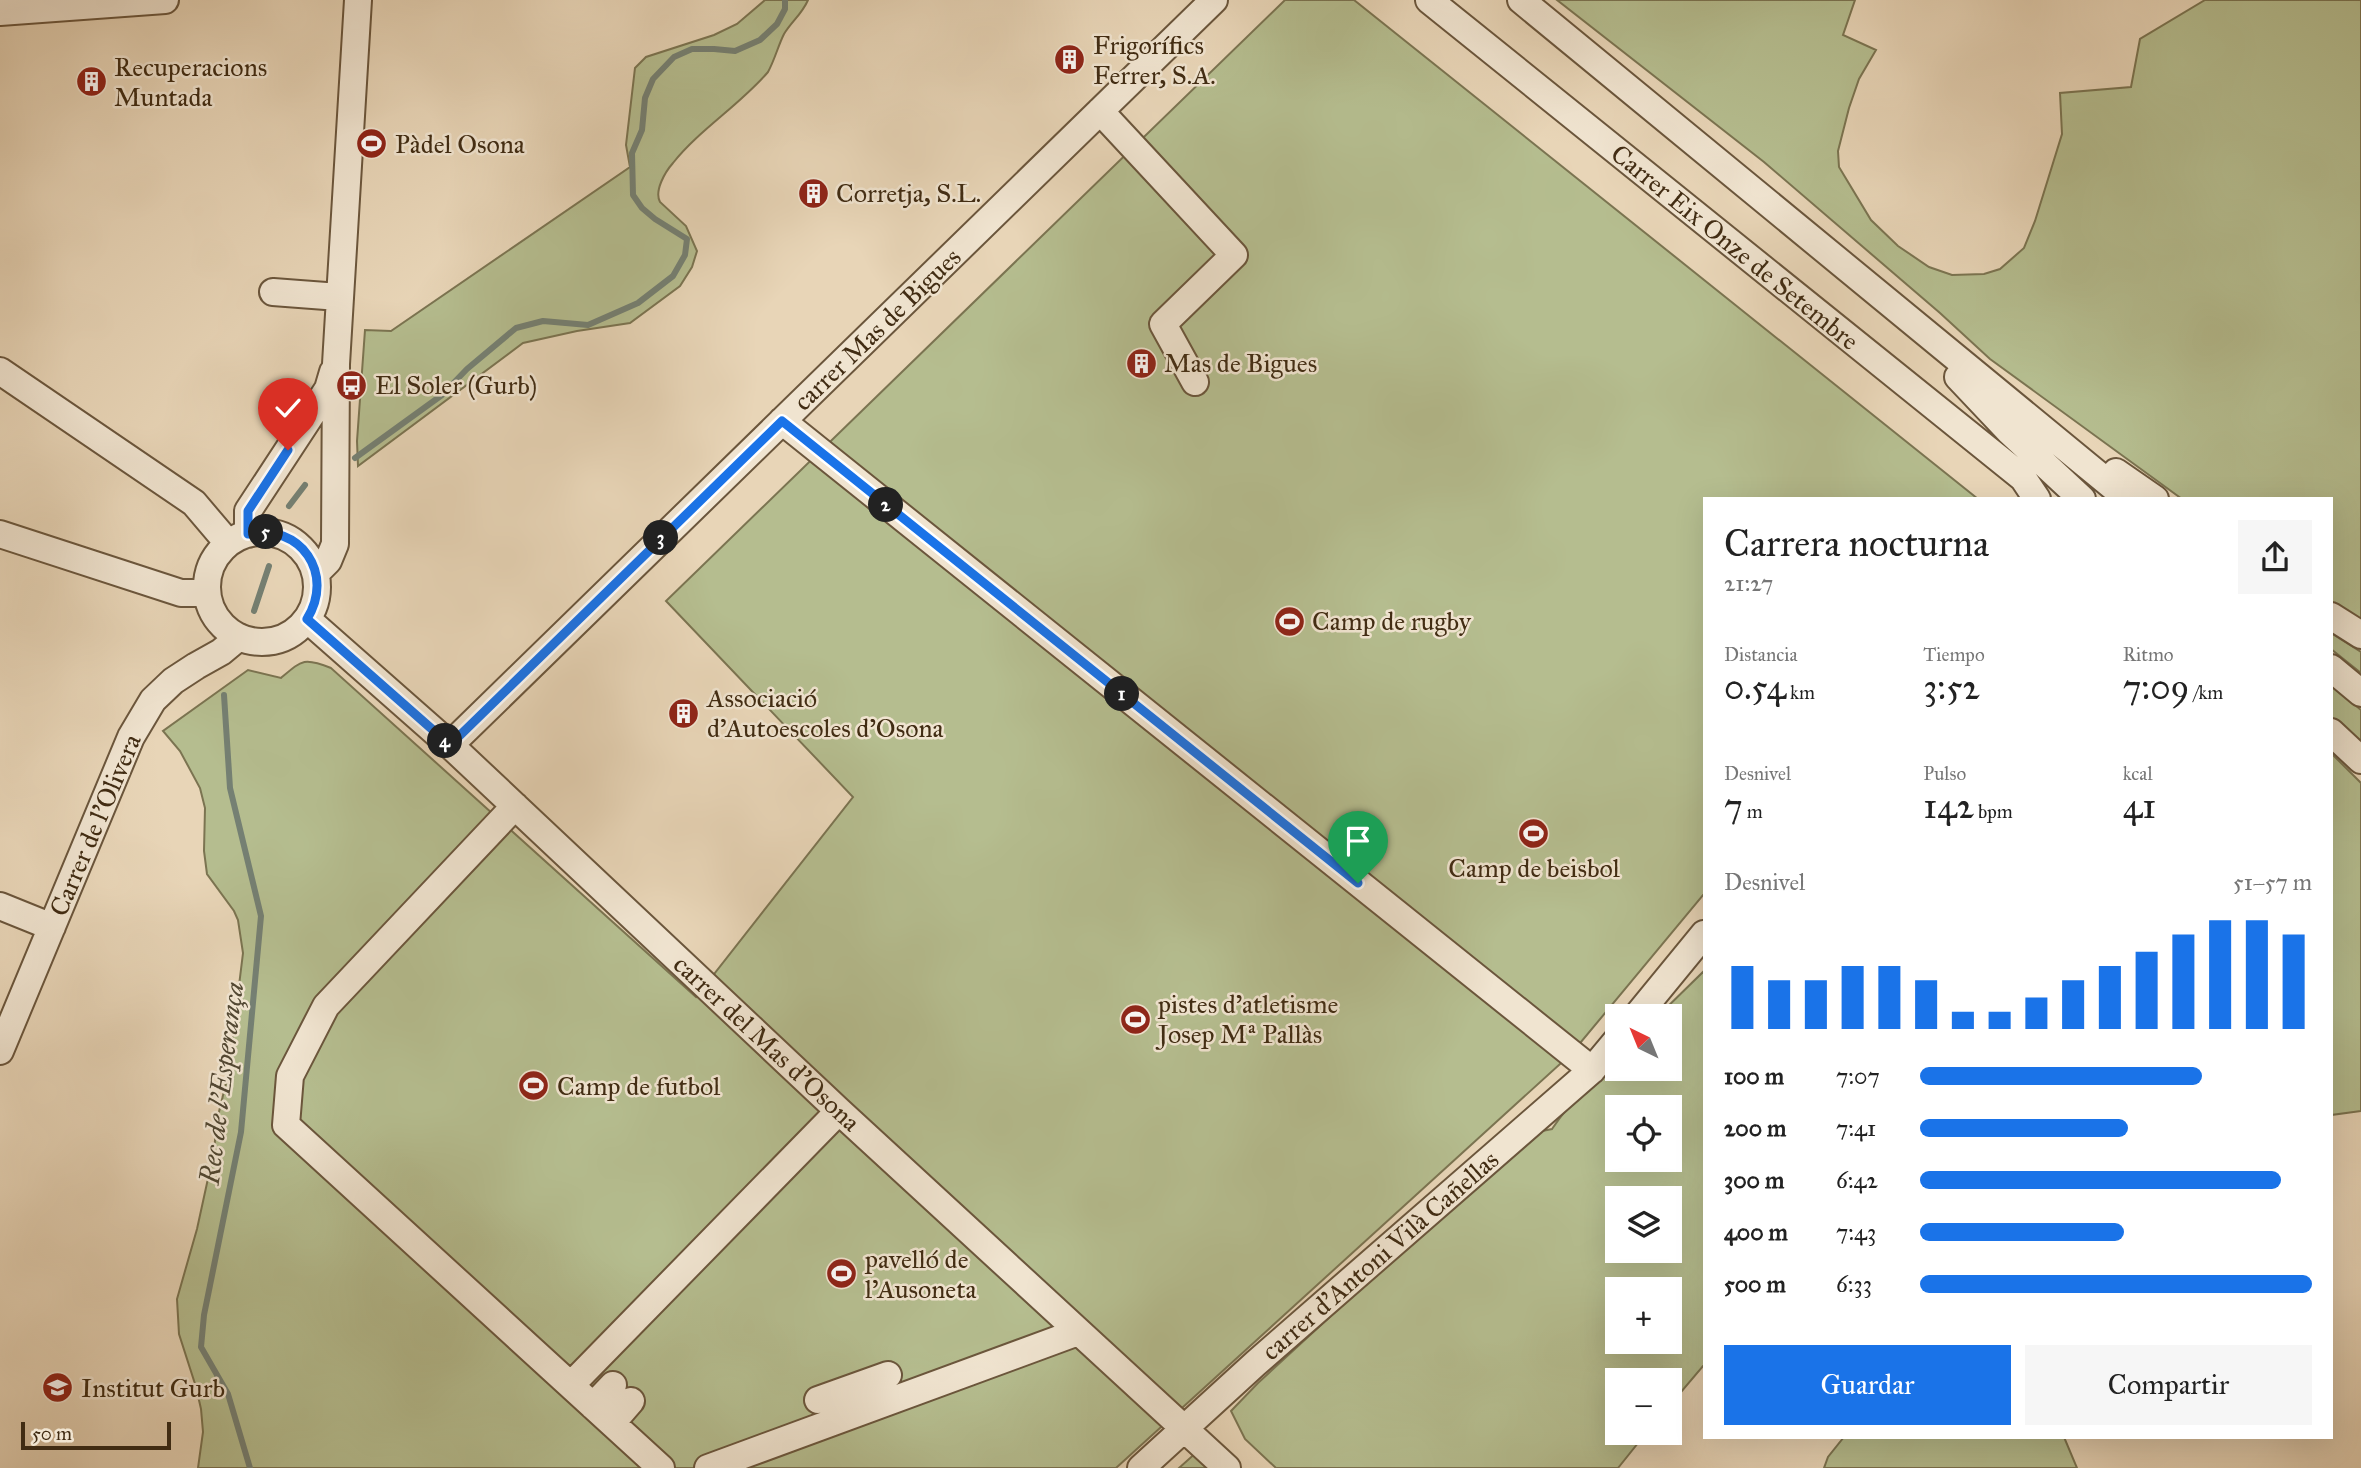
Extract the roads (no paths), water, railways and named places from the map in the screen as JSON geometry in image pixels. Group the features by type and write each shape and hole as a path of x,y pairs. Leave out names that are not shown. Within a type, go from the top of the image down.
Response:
{"street":[{"path":"0,12 166,0"},
{"path":"316,573 328,561 335,544 336,364 358,0"},
{"name":"carrer Mas de Bigues","path":"450,745 1214,0"},
{"name":"Carrer Eix Onze de Setembre","path":"1429,0 2023,478 2036,497"},
{"name":"Carrer Eix Onze de Setembre","path":"1521,0 2126,497"},
{"path":"1100,111 1234,255 1163,324 1195,382"},
{"path":"273,292 339,298"},
{"name":"Carrer Eix Onze de Setembre","path":"1877,293 2010,432 2080,497"},
{"path":"238,538 267,531 286,537 308,555 316,573 318,592 307,619 290,635 276,641 261,642 230,632 217,619 207,593 209,570 214,560 238,538 248,511 328,389 336,364"},
{"path":"0,371 194,503 238,538"},
{"path":"782,421 1592,1070"},
{"name":"Carrer Eix Onze de Setembre","path":"2054,437 2112,468 2152,497"},
{"path":"0,534 181,593 207,593"},
{"path":"2333,617 2361,635"},
{"name":"carrer del Mas d'Osona","path":"307,619 450,745 839,1111 1227,1468"},
{"name":"Carrer de l'Olivera","path":"0,1051 131,737 153,701 173,681 221,652 239,637"},
{"path":"2333,670 2361,693"},
{"path":"2333,734 2361,760"},
{"path":"515,806 326,1006 290,1076 286,1125 661,1468"},
{"path":"0,906 52,927"},
{"path":"1647,1004 1703,935"},
{"name":"carrer d'Antoni Vilà Cañellas","path":"1141,1468 1592,1070 1605,1054"},
{"path":"571,1385 839,1111"},
{"path":"708,1468 937,1374 1014,1346 1078,1332"},
{"path":"818,1400 888,1375"},
{"path":"602,1414 622,1393"}],"waterway":[{"name":"Rec de l'Esperança","path":"355,458 442,395 467,369 516,328 543,321 588,325 638,303 673,276 685,255 687,239 655,219 642,208 633,195 632,153 642,130 645,98 653,79 674,57 692,49 735,51 760,40 777,24 785,9 785,0"},
{"path":"289,506 305,485"},
{"path":"254,611 269,566"},
{"name":"Rec de l'Esperança","path":"224,695 230,788 261,916 241,1132 204,1315 201,1347 228,1394 250,1468"}],"place":[{"name":"Frigorífics Ferrer, S.A.","path":"1070,60"},
{"name":"Recuperacions Muntada","path":"91,82"},
{"name":"Pàdel Osona","path":"372,144"},
{"name":"Corretja, S.L.","path":"813,193"},
{"name":"Mas de Bigues","path":"1141,363"},
{"name":"El Soler (Gurb)","path":"352,385"},
{"name":"Camp de rugby","path":"1289,621"},
{"name":"Associació d'Autoescoles d'Osona","path":"684,713"},
{"name":"Camp de beisbol","path":"1534,833"},
{"name":"pistes d'atletisme Josep Mª Pallàs","path":"1135,1019"},
{"name":"Camp de futbol","path":"534,1086"},
{"name":"pavelló de l'Ausoneta","path":"842,1274"},
{"name":"Institut Gurb","path":"58,1388"}]}
